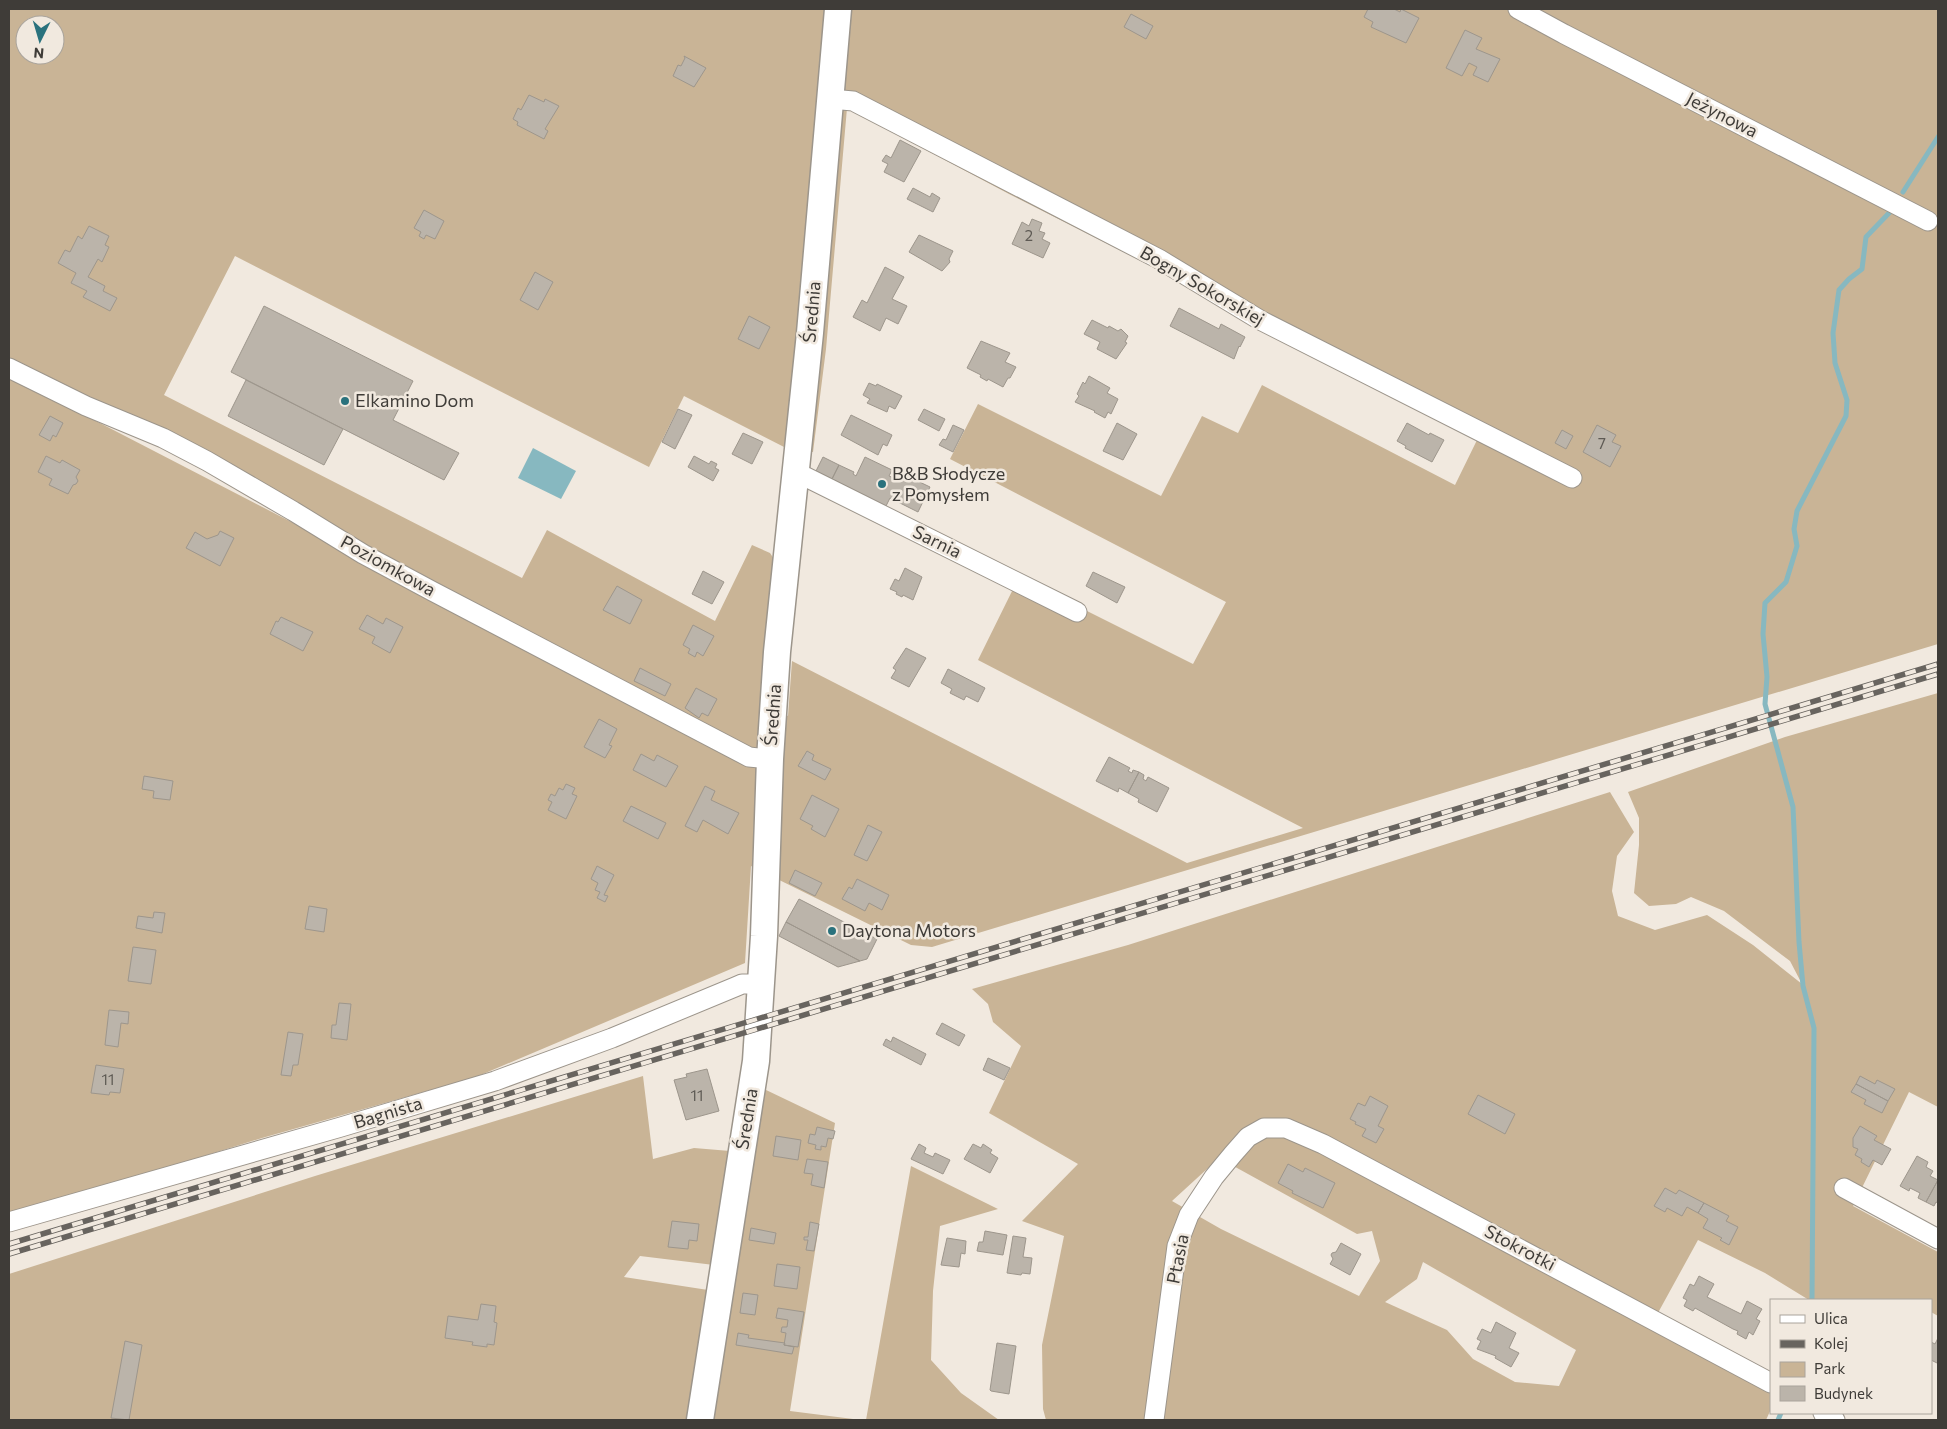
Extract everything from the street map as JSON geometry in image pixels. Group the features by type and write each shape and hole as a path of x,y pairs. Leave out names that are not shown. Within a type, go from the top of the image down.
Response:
{"street":[{"name":"Średnia","path":"700,1420 756,1061 764,936 770,759 777,652 811,323 838,9"},
{"name":"Jeżynowa","path":"1518,9 1572,39 1928,221"},
{"name":"Bogny Sokorskiej","path":"831,99 853,101 1159,259 1268,324 1572,478"},
{"name":"Poziomkowa","path":"9,368 86,406 163,438 294,510 363,554 432,591 749,757 770,759"},
{"name":"Sarnia","path":"796,475 806,477 1077,612"},
{"name":"Bagnista","path":"9,1222 458,1092 612,1038 742,984 760,984"},
{"name":"Stokrotki","path":"1264,1128 1286,1128 1323,1144 1770,1382"},
{"name":"Ptasia","path":"1154,1420 1177,1246 1188,1215 1214,1177 1233,1154 1248,1137 1264,1128"},
{"path":"1844,1188 1938,1239"}],"green space":[{"path":"9,9 1938,9 1938,644 932,947 911,945 751,866 745,963 476,1077 262,1138 9,1217 9,376 361,558 367,549 135,417 9,360","holes":["847,108 1009,194 1179,280 1478,438 1455,485 1262,385 1238,433 1202,416 1161,496 978,404 950,459 1226,602 1193,664 1019,577 978,660 1303,828 1187,863 792,661 788,716 761,701 776,562 770,553 752,545 715,621 547,530 522,578 164,395 235,256 649,467 684,396 788,449 813,452 826,349"]},
{"path":"1938,693 1938,1107 1909,1092 1853,1206 1938,1252 1938,1316 1932,1313 1932,1299 1807,1299 1765,1273 1698,1240 1659,1311 1654,1329 1770,1390 1770,1411 1766,1420 1046,1420 1043,1409 1042,1345 1064,1236 1022,1221 1078,1164 989,1113 1021,1046 993,1022 988,1004 972,989 1128,945 1610,792 1634,832 1617,856 1612,891 1618,916 1655,930 1707,915 1753,945 1802,984 1790,961 1724,911 1691,897 1676,904 1649,906 1634,893 1639,845 1639,818 1628,792 1785,737","holes":["1219,1158 1357,1234 1372,1231 1380,1261 1359,1296 1221,1229 1172,1201","1423,1262 1576,1350 1559,1386 1515,1382 1473,1359 1447,1330 1385,1302 1417,1279"]},
{"path":"643,1076 653,1159 694,1148 730,1151 714,1265 640,1256 624,1277 708,1290 688,1420 9,1420 9,1274 315,1176"},
{"path":"764,1089 835,1123 790,1411 861,1420 711,1420"},
{"path":"911,1166 998,1209 940,1226 933,1291 931,1360 961,1393 999,1420 866,1420"}],"water":[{"path":"533,448 576,471 561,499 518,478"}],"building":[{"path":"1368,9 1394,9 1400,12 1401,9 1419,18 1406,43 1371,27 1373,22 1364,17"},
{"path":"1131,14 1153,26 1146,39 1124,27"},
{"path":"1465,30 1482,38 1476,49 1500,59 1488,82 1473,75 1477,67 1469,63 1462,76 1446,68"},
{"path":"684,56 706,68 694,87 673,76 678,65 681,66 685,58"},
{"path":"529,95 544,102 545,99 559,106 545,129 548,131 544,139 517,125 518,122 513,119 518,108 521,110"},
{"path":"900,140 921,151 904,182 884,172 888,164 882,161 886,155 891,158"},
{"path":"913,188 930,197 932,193 940,198 933,212 907,199"},
{"path":"424,210 444,221 435,239 426,235 424,239 419,236 421,232 414,228"},
{"path":"1032,219 1042,223 1039,231 1045,233 1042,239 1050,243 1043,258 1012,244 1022,222 1029,226"},
{"path":"89,226 109,236 105,245 109,247 102,262 98,259 88,277 105,286 103,291 117,298 110,311 83,297 87,291 71,283 76,273 58,263 65,250 70,252 78,236 82,239"},
{"path":"919,235 953,251 949,259 950,262 942,271 909,252"},
{"path":"885,267 904,277 892,299 907,306 898,324 886,318 880,331 853,317 862,300 867,303"},
{"path":"535,272 553,282 538,310 520,300"},
{"name":"Elkamino Dom","path":"264,306 413,381 393,420 459,453 444,480 231,372"},
{"path":"1179,308 1219,329 1221,324 1245,337 1234,359 1170,326"},
{"path":"749,316 770,327 759,349 738,339"},
{"path":"1092,320 1108,328 1109,326 1118,331 1121,329 1128,336 1125,342 1127,343 1116,359 1097,349 1100,342 1084,334"},
{"path":"981,341 1010,353 1005,362 1016,367 1003,387 988,379 987,381 980,377 981,375 967,368"},
{"path":"1089,376 1110,388 1107,393 1118,399 1111,414 1108,412 1105,418 1075,402 1083,382 1085,384"},
{"path":"246,380 343,429 324,465 228,416"},
{"path":"869,383 876,386 877,384 902,396 895,409 889,406 887,412 867,403 870,399 863,395"},
{"path":"678,409 692,415 675,449 662,442"},
{"path":"924,409 945,419 939,431 918,420"},
{"path":"851,415 892,435 887,446 883,444 878,455 841,435"},
{"path":"50,416 63,423 56,437 53,435 50,441 39,435"},
{"path":"1117,423 1137,434 1123,460 1103,451"},
{"path":"1407,423 1429,435 1430,433 1444,440 1432,462 1405,448 1406,446 1397,441"},
{"path":"953,425 964,430 953,452 939,445 943,439 946,440"},
{"path":"1597,425 1616,435 1612,442 1621,446 1610,467 1583,452"},
{"path":"1562,430 1573,436 1566,449 1555,443"},
{"path":"743,433 763,442 752,464 732,454"},
{"path":"46,456 60,463 62,460 80,470 76,477 78,481 73,485 68,494 49,485 52,479 38,472"},
{"path":"694,456 709,464 711,461 717,464 715,468 719,470 713,481 688,467"},
{"path":"823,457 839,465 832,479 816,471"},
{"name":"B&B Słodycze z Pomysłem","path":"865,457 892,470 889,476 898,480 905,475 930,487 918,512 890,498 886,506 832,479 839,465 854,472 853,474 856,476"},
{"path":"220,531 234,538 220,566 186,548 195,532 207,539 218,535"},
{"path":"905,568 922,577 913,600 903,595 902,597 890,589 895,579 899,581"},
{"path":"703,571 724,582 712,604 692,594"},
{"path":"1093,572 1125,587 1117,603 1086,586"},
{"path":"617,586 642,600 630,624 603,610"},
{"path":"367,615 383,624 386,618 403,627 390,653 372,643 375,637 359,629"},
{"path":"281,617 313,632 303,651 270,634 276,621 278,622"},
{"path":"693,625 714,636 703,656 697,652 695,657 688,653 690,649 683,645"},
{"path":"906,648 926,658 909,687 891,678 896,670 893,668"},
{"path":"640,668 671,684 665,696 634,681"},
{"path":"948,669 985,688 978,702 966,696 964,700 950,693 952,689 941,683"},
{"path":"696,688 717,699 708,716 702,713 699,718 685,708"},
{"path":"599,719 617,729 609,745 612,746 605,758 584,747"},
{"path":"807,751 814,755 812,760 831,769 825,780 798,766"},
{"path":"641,754 654,761 657,755 678,766 666,787 633,770"},
{"path":"1109,757 1130,768 1128,771 1132,773 1133,770 1139,772 1128,793 1119,788 1118,792 1096,781"},
{"path":"1139,772 1144,775 1143,779 1146,781 1148,777 1169,788 1157,812 1138,802 1139,799 1128,793"},
{"path":"144,776 173,781 170,800 153,798 154,791 142,789"},
{"path":"566,784 575,788 572,794 577,796 566,819 548,810 552,802 548,800 551,794 555,796 559,788 563,790"},
{"path":"705,786 715,791 711,800 739,813 728,834 703,820 697,832 685,826"},
{"path":"812,795 839,809 825,837 811,829 813,826 800,819"},
{"path":"631,806 666,823 658,839 623,821"},
{"path":"868,825 882,832 867,861 854,855"},
{"path":"597,866 614,875 604,895 608,896 605,902 597,898 600,892 595,890 598,883 591,879"},
{"path":"795,870 822,883 815,896 789,883"},
{"path":"857,879 889,895 882,910 869,903 865,911 842,899 849,887 852,889"},
{"name":"Daytona Motors","path":"799,899 877,939 867,959 860,961 786,922"},
{"path":"309,906 327,909 324,932 305,929"},
{"path":"154,912 165,913 162,933 136,928 138,916 153,918"},
{"path":"786,922 860,961 838,967 779,936"},
{"path":"133,947 156,950 151,984 128,981"},
{"path":"339,1003 351,1004 347,1040 331,1038 332,1025 336,1025"},
{"path":"109,1010 129,1012 128,1024 121,1023 118,1047 105,1045"},
{"path":"942,1023 965,1035 959,1046 936,1034"},
{"path":"288,1032 303,1034 298,1065 293,1065 291,1076 281,1075"},
{"path":"893,1037 926,1054 921,1065 883,1045 886,1039 891,1042"},
{"path":"988,1058 1010,1068 1004,1080 983,1070"},
{"path":"96,1065 124,1069 120,1093 110,1092 109,1095 91,1093"},
{"path":"707,1069 719,1111 686,1120 674,1080 687,1077 686,1074"},
{"path":"1860,1076 1875,1084 1877,1080 1895,1089 1888,1101 1856,1084"},
{"path":"1856,1084 1888,1101 1882,1113 1864,1104 1866,1100 1851,1092"},
{"path":"1478,1095 1515,1114 1505,1134 1468,1114"},
{"path":"1370,1096 1388,1106 1378,1126 1384,1129 1376,1143 1362,1136 1366,1129 1355,1124 1356,1122 1350,1119 1358,1103 1365,1106"},
{"path":"1860,1126 1877,1136 1874,1140 1891,1149 1882,1165 1873,1160 1869,1167 1861,1162 1862,1159 1855,1155 1858,1149 1853,1147 1853,1138"},
{"path":"817,1127 835,1131 833,1139 828,1138 826,1147 821,1146 821,1150 815,1149 816,1145 808,1143 810,1134 815,1135"},
{"path":"776,1136 801,1140 798,1160 773,1156"},
{"path":"919,1144 926,1148 924,1153 933,1157 935,1153 950,1160 943,1174 911,1159"},
{"path":"973,1144 981,1148 983,1144 992,1150 990,1153 998,1158 990,1173 964,1159"},
{"path":"1917,1156 1928,1162 1926,1167 1933,1171 1930,1176 1938,1180 1926,1202 1918,1198 1920,1193 1910,1188 1909,1191 1900,1186"},
{"path":"807,1159 828,1162 824,1188 811,1185 813,1174 804,1173"},
{"path":"1288,1164 1303,1172 1305,1168 1335,1183 1323,1208 1292,1193 1293,1191 1278,1183"},
{"path":"1938,1180 1938,1203 1936,1202 1934,1206 1926,1202"},
{"path":"1665,1188 1676,1194 1679,1190 1704,1203 1698,1213 1687,1207 1682,1216 1667,1208 1665,1212 1654,1206"},
{"path":"1704,1203 1729,1216 1726,1221 1738,1227 1729,1245 1720,1240 1722,1238 1703,1228 1708,1219 1698,1213"},
{"path":"672,1221 699,1224 697,1241 689,1240 688,1249 668,1247"},
{"path":"810,1222 819,1224 814,1251 806,1250 808,1240 804,1240 804,1237 808,1237"},
{"path":"751,1228 776,1233 774,1244 749,1240"},
{"path":"985,1231 1007,1235 1003,1255 977,1251 979,1242 983,1242"},
{"path":"1013,1236 1026,1238 1023,1257 1032,1258 1030,1274 1007,1273"},
{"path":"947,1238 966,1241 965,1254 961,1253 959,1267 941,1265"},
{"path":"1341,1243 1361,1254 1350,1275 1330,1264 1333,1259 1332,1253 1336,1252"},
{"path":"777,1264 800,1267 797,1289 774,1286"},
{"path":"1699,1276 1714,1284 1707,1297 1741,1314 1747,1301 1762,1309 1756,1319 1760,1321 1753,1335 1749,1332 1746,1339 1737,1334 1738,1331 1695,1308 1693,1311 1684,1306 1687,1300 1683,1298 1690,1284 1694,1286"},
{"path":"743,1293 758,1295 755,1315 740,1313"},
{"path":"481,1304 496,1306 494,1322 497,1323 494,1345 487,1344 487,1347 472,1345 473,1342 445,1338 448,1316 478,1320"},
{"path":"778,1308 804,1312 798,1347 784,1345 786,1333 781,1332 782,1327 787,1327 788,1320 776,1318"},
{"path":"1496,1322 1516,1333 1509,1348 1519,1353 1511,1367 1495,1358 1496,1356 1477,1349 1481,1341 1477,1339 1482,1329 1491,1333"},
{"path":"738,1333 749,1335 748,1338 785,1343 784,1345 794,1347 792,1354 736,1345"},
{"path":"1938,1338 1937,1363 1932,1360 1932,1342 1935,1344"},
{"path":"125,1341 142,1345 129,1420 111,1418"},
{"path":"997,1343 1016,1346 1009,1394 990,1390"}],"waterway":[{"path":"1903,192 1938,137"},
{"path":"1812,1299 1814,1028 1803,986 1799,942 1793,807 1765,704 1767,677 1763,634 1765,603 1786,582 1797,546 1794,529 1797,511 1846,416 1847,400 1835,363 1833,333 1839,290 1862,269 1866,237 1891,211"},
{"path":"1778,1420 1781,1414"}],"railway":[{"path":"9,1244 1938,664"},
{"path":"9,1254 1938,674"}],"place":[{"name":"Elkamino Dom","path":"345,401"},
{"name":"B&B Słodycze z Pomysłem","path":"882,484"},
{"name":"Daytona Motors","path":"832,931"}]}
